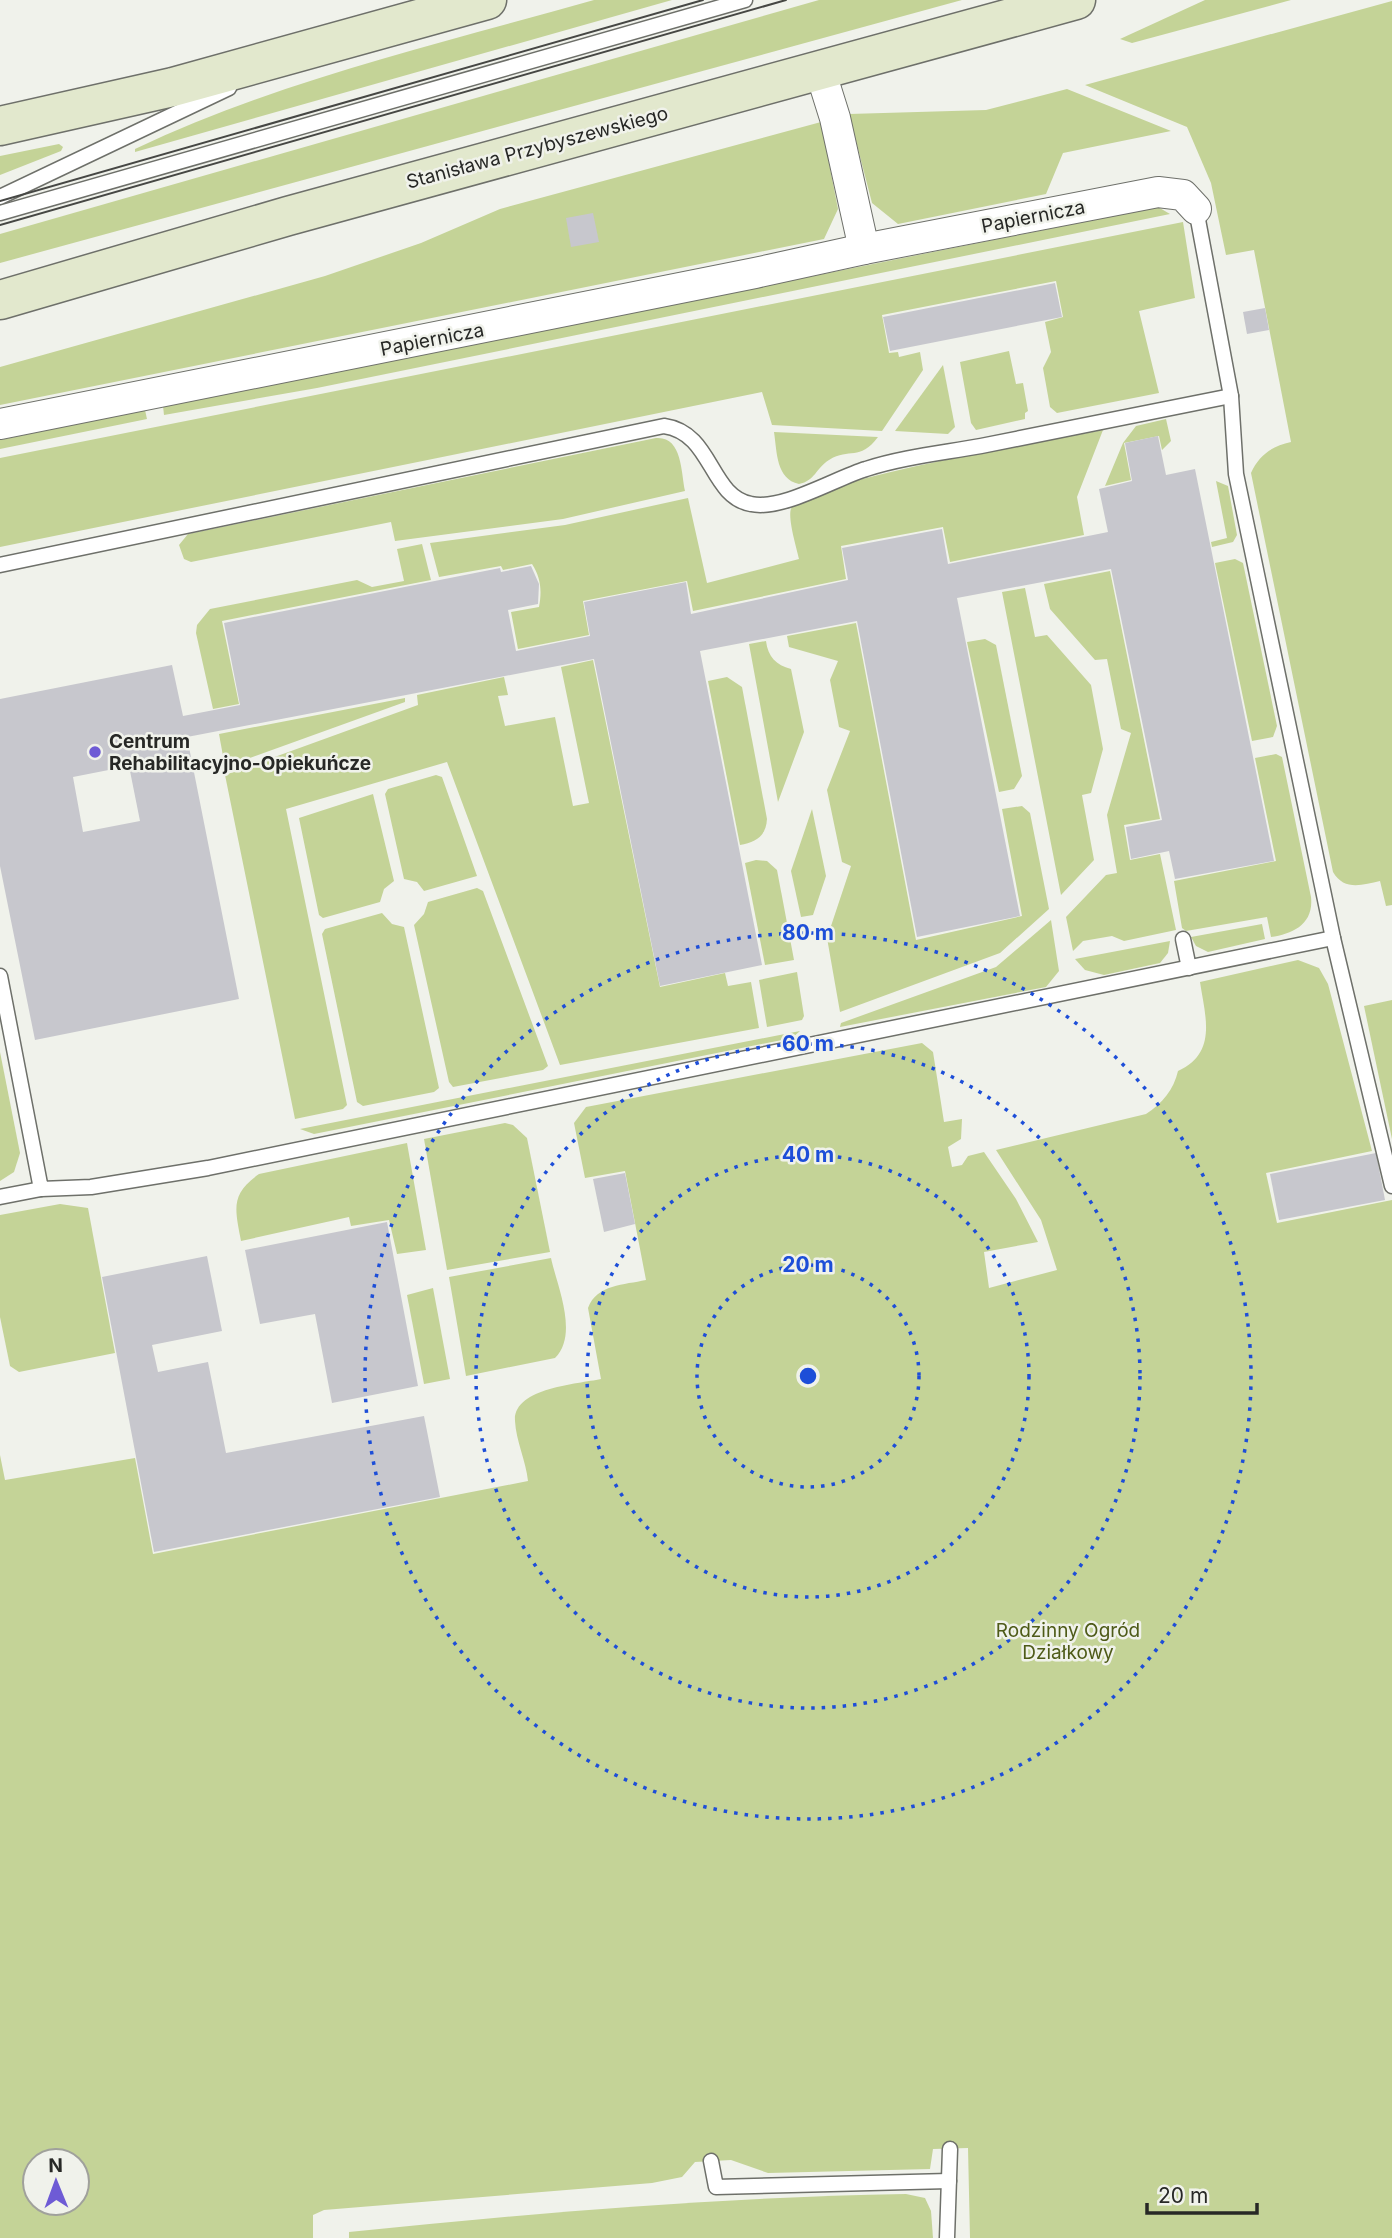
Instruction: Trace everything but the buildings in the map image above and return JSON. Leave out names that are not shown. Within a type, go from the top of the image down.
[{"type":"main road","points":[[0,126],[173,87],[487,0]]},
{"type":"main road","name":"Stanisława Przybyszewskiego","points":[[13,288],[116,265],[1076,0]]},
{"type":"street","points":[[820,70],[835,118],[864,249]]},
{"type":"street","name":"Papiernicza","points":[[0,424],[1158,192],[1183,195],[1196,209]]},
{"type":"lane","points":[[0,213],[745,0]]},
{"type":"lane","points":[[0,197],[255,76],[340,42]]},
{"type":"lane","points":[[1196,209],[1231,396],[1236,474],[1333,938],[1392,1186]]},
{"type":"lane","points":[[0,565],[664,426],[676,428],[693,440],[726,490],[736,499],[752,505],[774,503],[864,469],[1231,396]]},
{"type":"lane","points":[[0,1197],[41,1189],[91,1187],[208,1168],[1333,938]]},
{"type":"lane","points":[[1183,939],[1189,968]]},
{"type":"lane","points":[[0,976],[41,1189]]},
{"type":"lane","points":[[947,2238],[950,2149]]},
{"type":"lane","points":[[711,2161],[716,2187],[949,2181]]},
{"type":"green space","points":[[594,0],[672,0],[135,152],[135,149],[190,125],[304,83]]},
{"type":"green space","points":[[819,0],[962,0],[0,263],[0,234]]},
{"type":"green space","points":[[1205,0],[1291,0],[1132,43],[1120,39]]},
{"type":"green space","points":[[1392,1],[1392,905],[1386,906],[1380,881],[1360,885],[1348,884],[1337,878],[1333,872],[1251,473],[1267,452],[1291,442],[1254,250],[1226,255],[1211,183],[1187,127],[1085,85]]},
{"type":"green space","points":[[1067,89],[1171,131],[1063,153],[1046,194],[898,224],[872,203],[849,114],[986,110]]},
{"type":"green space","points":[[821,122],[838,209],[824,239],[0,405],[0,367],[325,276],[421,243],[500,209]]},
{"type":"green space","points":[[59,144],[63,147],[61,151],[0,175],[0,156]]},
{"type":"green space","points":[[1158,207],[1170,214],[317,388],[164,415],[163,406]]},
{"type":"green space","points":[[1183,222],[1195,298],[1139,311],[1159,393],[1057,413],[1050,407],[1043,368],[1051,352],[1045,322],[1063,317],[1056,281],[882,315],[889,353],[898,352],[899,357],[920,352],[923,370],[882,431],[772,425],[762,392],[0,547],[0,458]]},
{"type":"green space","points":[[1009,351],[1016,384],[1023,383],[1028,411],[1025,413],[1025,419],[976,430],[971,423],[960,362]]},
{"type":"green space","points":[[943,365],[955,427],[948,434],[895,431]]},
{"type":"green space","points":[[145,410],[147,419],[0,449],[0,440]]},
{"type":"green space","points":[[1166,419],[1171,441],[1162,450],[1159,436],[1124,443],[1131,480],[1105,486],[1123,443],[1136,426]]},
{"type":"green space","points":[[1103,430],[1077,497],[1084,535],[950,562],[943,527],[841,546],[846,579],[693,611],[687,581],[583,601],[589,635],[518,649],[511,612],[539,607],[540,585],[532,564],[503,570],[501,566],[439,577],[430,543],[565,525],[688,498],[707,583],[799,559],[790,511],[811,496],[844,484],[939,461]]},
{"type":"green space","points":[[774,432],[878,437],[860,452],[843,454],[829,460],[809,480],[799,484],[791,481],[782,471]]},
{"type":"green space","points":[[656,438],[665,439],[676,449],[685,491],[563,519],[395,541],[391,522],[191,562],[184,559],[179,545],[188,534]]},
{"type":"green space","points":[[1216,481],[1228,486],[1237,535],[1233,542],[1212,547],[1211,542],[1227,538]]},
{"type":"green space","points":[[422,544],[431,580],[222,621],[239,704],[213,709],[196,633],[197,625],[210,609],[357,580],[372,587],[404,581],[397,549]]},
{"type":"green space","points":[[1235,559],[1243,563],[1277,726],[1273,737],[1252,741],[1215,563]]},
{"type":"green space","points":[[1110,571],[1160,819],[1124,825],[1130,860],[1160,854],[1176,930],[1124,941],[1112,936],[1083,941],[1073,951],[1066,917],[1106,875],[1117,873],[1107,815],[1131,733],[1121,729],[1107,659],[1095,660],[1050,609],[1044,584]]},
{"type":"green space","points":[[1025,588],[1035,637],[1047,635],[1091,685],[1103,749],[1091,793],[1082,795],[1094,860],[1061,895],[1002,592]]},
{"type":"green space","points":[[856,623],[916,940],[1022,916],[1002,809],[1022,806],[1030,813],[1049,909],[1000,953],[840,1012],[827,938],[851,866],[842,862],[827,790],[850,731],[839,727],[830,680],[838,661],[789,647],[787,636]]},
{"type":"green space","points":[[985,639],[996,645],[1022,776],[1014,789],[999,792],[967,642]]},
{"type":"green space","points":[[766,641],[774,660],[791,669],[804,732],[778,802],[749,644]]},
{"type":"green space","points":[[593,660],[660,987],[725,973],[728,986],[751,982],[759,1028],[560,1065],[447,762],[286,809],[347,1105],[343,1109],[295,1119],[225,775],[418,705],[417,695],[504,677],[508,695],[498,696],[505,726],[555,717],[573,806],[589,803],[561,667]]},
{"type":"green space","points":[[727,677],[742,687],[767,819],[759,838],[740,845],[708,681]]},
{"type":"green space","points":[[405,698],[405,702],[225,767],[219,734]]},
{"type":"green space","points":[[1276,754],[1282,757],[1311,897],[1309,914],[1294,930],[1271,937],[1267,917],[1186,931],[1182,928],[1174,881],[1276,861],[1255,758]]},
{"type":"green space","points":[[436,775],[442,777],[477,876],[424,891],[417,882],[404,879],[385,794],[388,789]]},
{"type":"green space","points":[[373,794],[394,881],[384,889],[380,902],[323,918],[319,915],[299,818]]},
{"type":"green space","points":[[812,809],[826,876],[813,915],[801,917],[791,871]]},
{"type":"green space","points":[[767,861],[777,870],[794,960],[765,965],[745,863]]},
{"type":"green space","points":[[477,888],[483,891],[548,1066],[543,1070],[453,1087],[449,1082],[414,925],[424,914],[428,902]]},
{"type":"green space","points":[[382,913],[392,924],[404,927],[439,1088],[434,1092],[363,1106],[357,1102],[322,934],[325,929]]},
{"type":"green space","points":[[1051,920],[1059,971],[1046,987],[840,1027],[841,1023],[996,967]]},
{"type":"green space","points":[[1262,924],[1265,939],[1208,952],[1196,946],[1191,937]]},
{"type":"green space","points":[[1170,941],[1168,953],[1160,963],[1104,975],[1085,970],[1075,959]]},
{"type":"green space","name":"Rodzinny Ogród Działkowy","points":[[1298,960],[1319,968],[1328,984],[1372,1151],[1266,1173],[1277,1223],[1392,1200],[1392,2238],[970,2238],[968,2148],[933,2149],[930,2169],[768,2173],[731,2160],[695,2162],[682,2177],[652,2183],[324,2210],[313,2215],[313,2238],[0,2238],[0,1455],[5,1480],[135,1458],[153,1554],[528,1481],[516,1428],[517,1410],[524,1401],[548,1390],[601,1379],[588,1308],[592,1300],[605,1290],[646,1280],[625,1171],[585,1178],[574,1123],[586,1107],[922,1043],[933,1052],[944,1122],[962,1119],[961,1139],[948,1147],[952,1167],[962,1165],[968,1156],[984,1152],[1016,1199],[1038,1242],[984,1252],[989,1288],[1057,1270],[1041,1220],[996,1150],[1146,1114],[1166,1096],[1178,1071],[1199,1054],[1204,1044],[1206,1020],[1200,982]]},
{"type":"green space","points":[[797,972],[804,1016],[802,1020],[767,1027],[759,980]]},
{"type":"green space","points":[[1392,1000],[1392,1139],[1364,1006]]},
{"type":"green space","points":[[800,1031],[792,1038],[314,1134],[300,1129]]},
{"type":"green space","points":[[0,1052],[20,1153],[14,1172],[0,1181]]},
{"type":"green space","points":[[505,1123],[513,1125],[527,1138],[550,1252],[447,1270],[424,1139]]},
{"type":"green space","points":[[407,1143],[426,1250],[397,1254],[389,1220],[351,1226],[349,1217],[241,1241],[237,1203],[243,1188],[259,1174]]},
{"type":"green space","points":[[60,1204],[88,1208],[115,1353],[19,1372],[10,1366],[0,1317],[0,1215]]},
{"type":"green space","points":[[551,1258],[566,1323],[562,1348],[555,1358],[466,1376],[449,1277]]},
{"type":"green space","points":[[433,1288],[450,1379],[424,1384],[407,1295]]},
{"type":"green space","points":[[906,2194],[925,2198],[931,2211],[933,2238],[349,2238],[349,2232],[557,2212],[697,2202]]},
{"type":"tram line","points":[[0,201],[703,0]]},
{"type":"tram line","points":[[0,225],[786,0]]},
{"type":"place","name":"Centrum Rehabilitacyjno-Opiekuńcze","points":[[95,752]]}]
